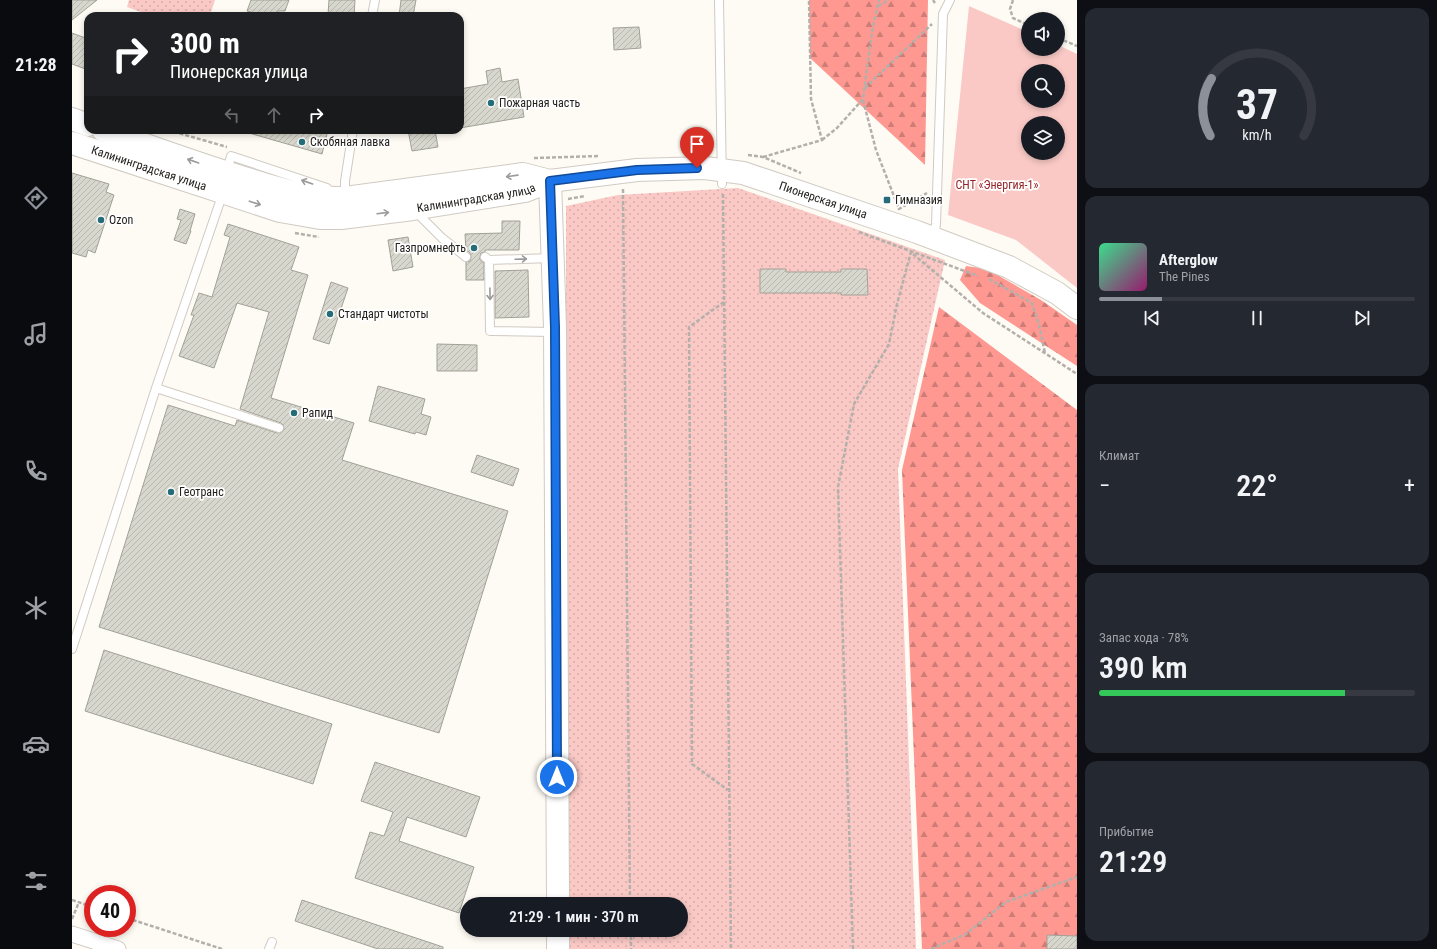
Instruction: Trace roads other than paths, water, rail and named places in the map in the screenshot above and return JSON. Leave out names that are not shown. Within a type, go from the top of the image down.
[{"type":"main road","points":[[72,119],[84,124]]},
{"type":"main road","name":"Калининградская улица","points":[[112,134],[225,183],[280,211],[320,218],[341,218],[413,209],[525,191],[550,181]]},
{"type":"main road","name":"Калининградская улица","points":[[72,143],[225,183],[282,190],[327,199],[345,195],[523,174],[550,181]]},
{"type":"main road","name":"Пионерская улица","points":[[550,181],[637,170],[689,168],[722,177],[743,173],[934,238],[1009,266],[1057,293],[1077,308]]},
{"type":"main road","points":[[550,181],[555,332],[558,897]]},
{"type":"main road","points":[[558,937],[558,949]]},
{"type":"street","points":[[72,934],[118,949]]},
{"type":"lane","points":[[373,12],[375,0]]},
{"type":"lane","points":[[719,0],[722,177]]},
{"type":"lane","points":[[934,238],[936,224],[943,14],[950,0]]},
{"type":"lane","points":[[345,195],[345,181],[352,134]]},
{"type":"lane","points":[[72,649],[156,388],[225,183]]},
{"type":"lane","points":[[413,209],[442,238],[466,257]]},
{"type":"lane","points":[[552,258],[487,258],[490,331],[555,332]]},
{"type":"lane","points":[[156,388],[279,428]]},
{"type":"place","name":"Пожарная часть","points":[[491,103]]},
{"type":"place","name":"Скобяная лавка","points":[[302,142]]},
{"type":"place","name":"Гимназия","points":[[887,200]]},
{"type":"place","name":"Ozon","points":[[101,220]]},
{"type":"place","name":"Газпромнефть","points":[[474,248]]},
{"type":"place","name":"Стандарт чистоты","points":[[330,314]]},
{"type":"place","name":"Рапид","points":[[294,413]]},
{"type":"place","name":"Геотранс","points":[[171,492]]},
{"type":"park label","name":"СНТ «Энергия-1»","points":[[997,185]]}]
